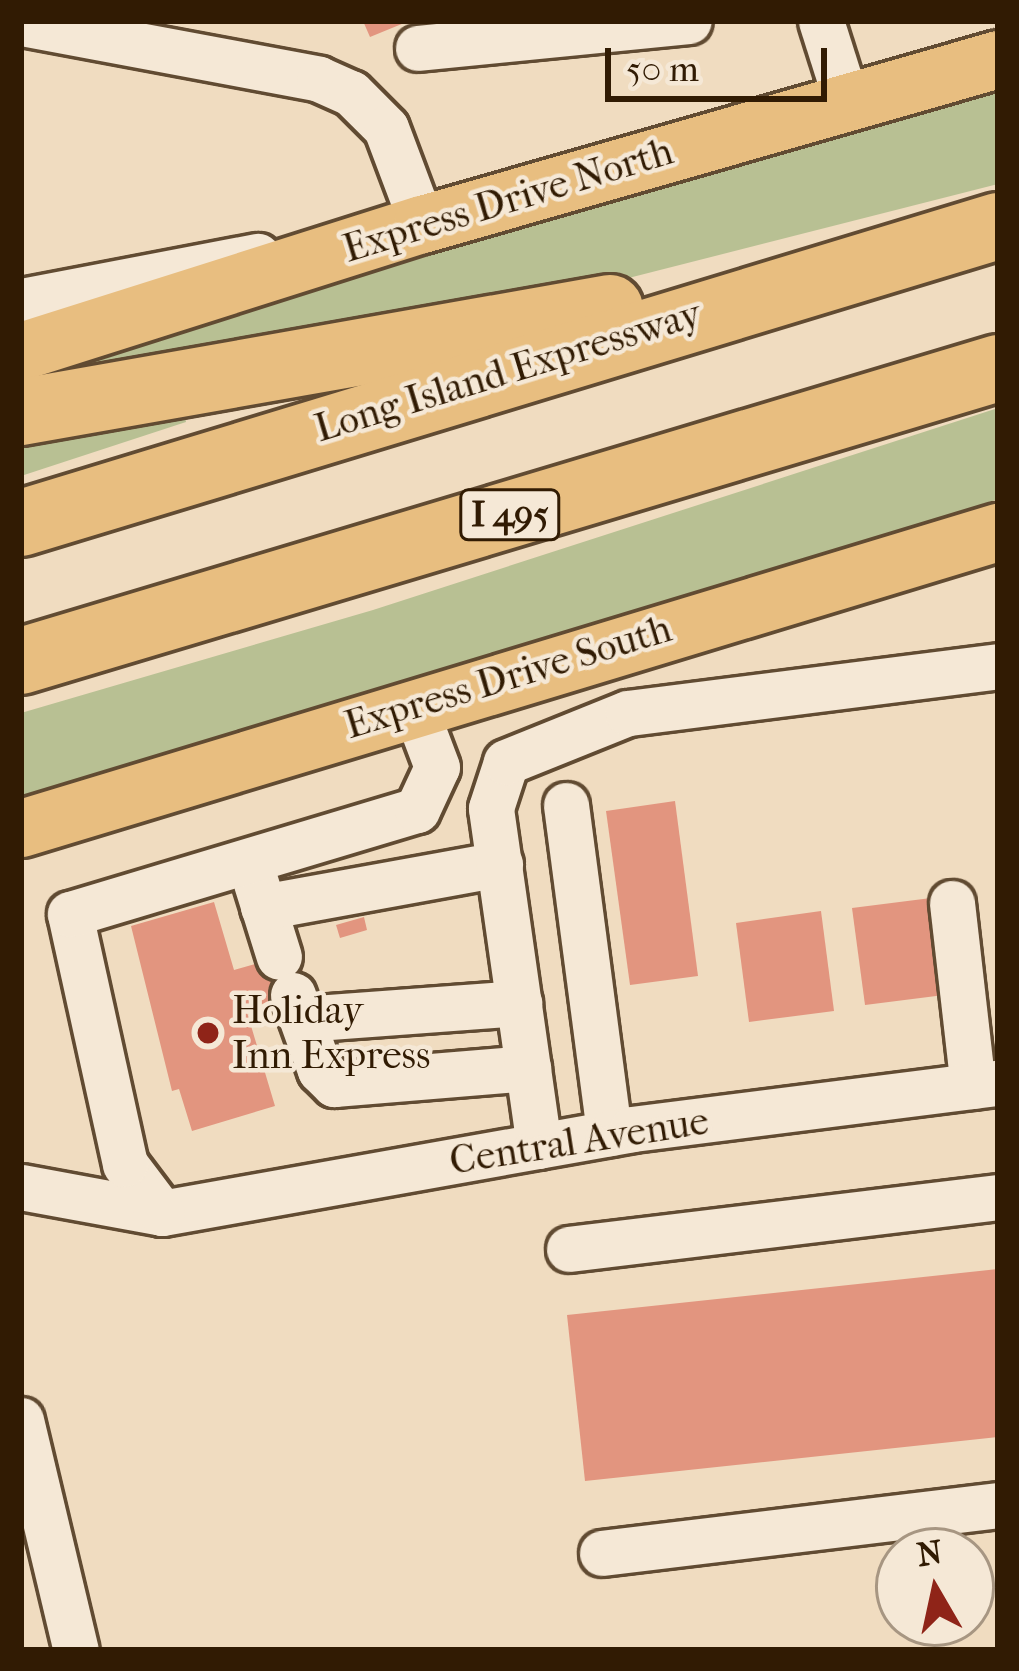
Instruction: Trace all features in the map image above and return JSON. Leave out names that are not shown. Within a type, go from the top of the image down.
[{"type":"highway","name":"Long Island Expressway","points":[[21,523],[745,298],[998,226]]},
{"type":"highway","points":[[21,412],[571,310],[745,298]]},
{"type":"highway","name":"I 495","points":[[21,661],[998,368]]},
{"type":"main road","name":"Express Drive North","points":[[21,351],[422,224],[998,59]]},
{"type":"main road","name":"Express Drive South","points":[[21,828],[998,532]]},
{"type":"street","points":[[418,48],[689,21]]},
{"type":"street","points":[[821,21],[846,100]]},
{"type":"street","points":[[21,23],[319,79],[351,94],[386,128],[422,224]]},
{"type":"street","points":[[21,301],[190,266],[368,241]]},
{"type":"street","points":[[538,1146],[491,808],[506,762],[628,713],[998,666]]},
{"type":"street","points":[[162,1213],[125,1164],[70,914],[417,810],[436,767],[414,706]]},
{"type":"street","points":[[566,805],[609,1133]]},
{"type":"street","points":[[248,857],[320,1070],[334,1084],[528,1068]]},
{"type":"street","points":[[263,907],[500,863]]},
{"type":"street","points":[[952,903],[986,1085]]},
{"type":"street","points":[[291,990],[519,1003]]},
{"type":"street","name":"Central Avenue","points":[[162,1213],[609,1133],[986,1085]]},
{"type":"street","points":[[21,1187],[162,1213]]},
{"type":"street","points":[[569,1249],[998,1197]]},
{"type":"street","points":[[21,1420],[76,1650]]},
{"type":"street","points":[[602,1553],[998,1505]]},
{"type":"green space","points":[[998,78],[998,184],[605,284],[21,396],[21,375]]},
{"type":"green space","points":[[183,405],[186,422],[21,476],[21,432]]},
{"type":"green space","points":[[998,408],[998,499],[694,600],[21,801],[21,713],[373,610]]},
{"type":"building","points":[[363,21],[409,21],[370,37]]},
{"type":"building","points":[[675,801],[698,976],[630,985],[606,811]]},
{"type":"building","points":[[939,897],[952,994],[865,1005],[852,908]]},
{"type":"building","name":"Holiday Inn Express","points":[[214,902],[234,970],[297,952],[308,990],[246,1009],[275,1106],[192,1131],[179,1089],[172,1091],[131,926]]},
{"type":"building","points":[[821,911],[834,1011],[749,1022],[736,923]]},
{"type":"building","points":[[364,917],[367,930],[340,938],[336,925]]},
{"type":"building","points":[[998,1269],[998,1437],[585,1481],[567,1315]]},
{"type":"place","name":"Holiday Inn Express","points":[[208,1033]]}]
